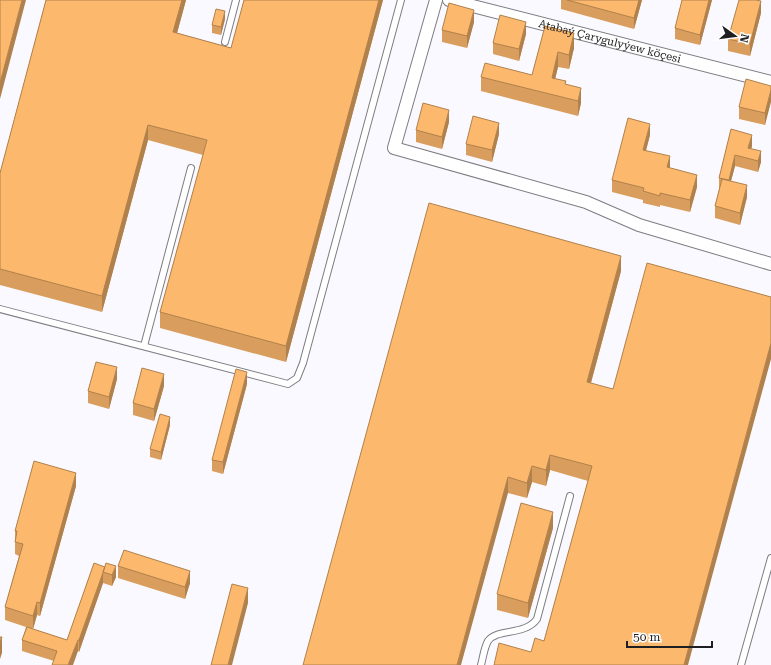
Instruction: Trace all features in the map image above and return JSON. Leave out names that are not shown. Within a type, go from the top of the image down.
[{"type":"street","points":[[436,0],[394,148],[586,202],[639,225],[771,264]]},
{"type":"street","name":"Atabaý Çarygulyýew köçesi","points":[[449,0],[771,82]]},
{"type":"lane","points":[[225,42],[236,0]]},
{"type":"lane","points":[[0,309],[288,384],[297,378],[303,363],[401,0]]},
{"type":"lane","points":[[144,346],[191,168]]},
{"type":"lane","points":[[481,665],[488,640],[494,636],[528,628],[537,619],[570,496]]},
{"type":"lane","points":[[741,665],[771,558]]},
{"type":"building","points":[[0,0],[22,0],[0,83]]},
{"type":"building","points":[[46,0],[182,0],[173,32],[231,48],[244,0],[379,0],[286,346],[160,312],[207,140],[148,125],[102,296],[0,269],[0,173]]},
{"type":"building","points":[[567,0],[639,0],[634,18]]},
{"type":"building","points":[[682,0],[709,0],[700,35],[675,28]]},
{"type":"building","points":[[739,0],[761,1],[750,44],[728,39]]},
{"type":"building","points":[[449,3],[474,10],[467,36],[442,30]]},
{"type":"building","points":[[216,9],[225,11],[221,27],[212,25]]},
{"type":"building","points":[[500,15],[526,22],[519,49],[493,43]]},
{"type":"building","points":[[545,26],[574,33],[569,55],[558,52],[552,78],[566,81],[565,84],[581,88],[578,101],[481,77],[485,63],[532,75]]},
{"type":"building","points":[[746,79],[771,86],[765,113],[739,107]]},
{"type":"building","points":[[423,103],[449,110],[442,137],[416,130]]},
{"type":"building","points":[[473,116],[499,123],[492,150],[466,144]]},
{"type":"building","points":[[628,118],[650,124],[643,150],[670,156],[667,167],[697,175],[690,200],[660,193],[660,196],[643,191],[644,188],[612,180]]},
{"type":"building","points":[[731,129],[752,135],[748,148],[761,151],[758,161],[735,155],[729,180],[719,178]]},
{"type":"building","points":[[722,179],[747,185],[740,213],[715,206]]},
{"type":"building","points":[[429,203],[621,256],[587,382],[613,389],[647,263],[771,297],[771,343],[684,665],[494,665],[499,643],[531,652],[535,638],[544,641],[592,466],[550,455],[546,470],[532,466],[527,483],[508,477],[457,665],[303,665]]},
{"type":"building","points":[[96,362],[117,367],[109,397],[88,391]]},
{"type":"building","points":[[142,368],[164,374],[154,409],[133,403]]},
{"type":"building","points":[[236,369],[247,372],[223,462],[212,460]]},
{"type":"building","points":[[160,414],[170,417],[161,452],[150,449]]},
{"type":"building","points":[[34,461],[76,473],[40,603],[37,602],[33,616],[5,607],[23,544],[15,542],[17,531],[15,531]]},
{"type":"building","points":[[521,503],[553,512],[528,603],[497,594]]},
{"type":"building","points":[[124,550],[190,571],[185,587],[118,566]]},
{"type":"building","points":[[94,563],[105,567],[79,640],[68,665],[52,665],[57,651],[22,640],[27,627],[67,640]]},
{"type":"building","points":[[106,563],[116,566],[112,575],[103,572]]},
{"type":"building","points":[[232,584],[248,588],[228,665],[211,665]]}]
